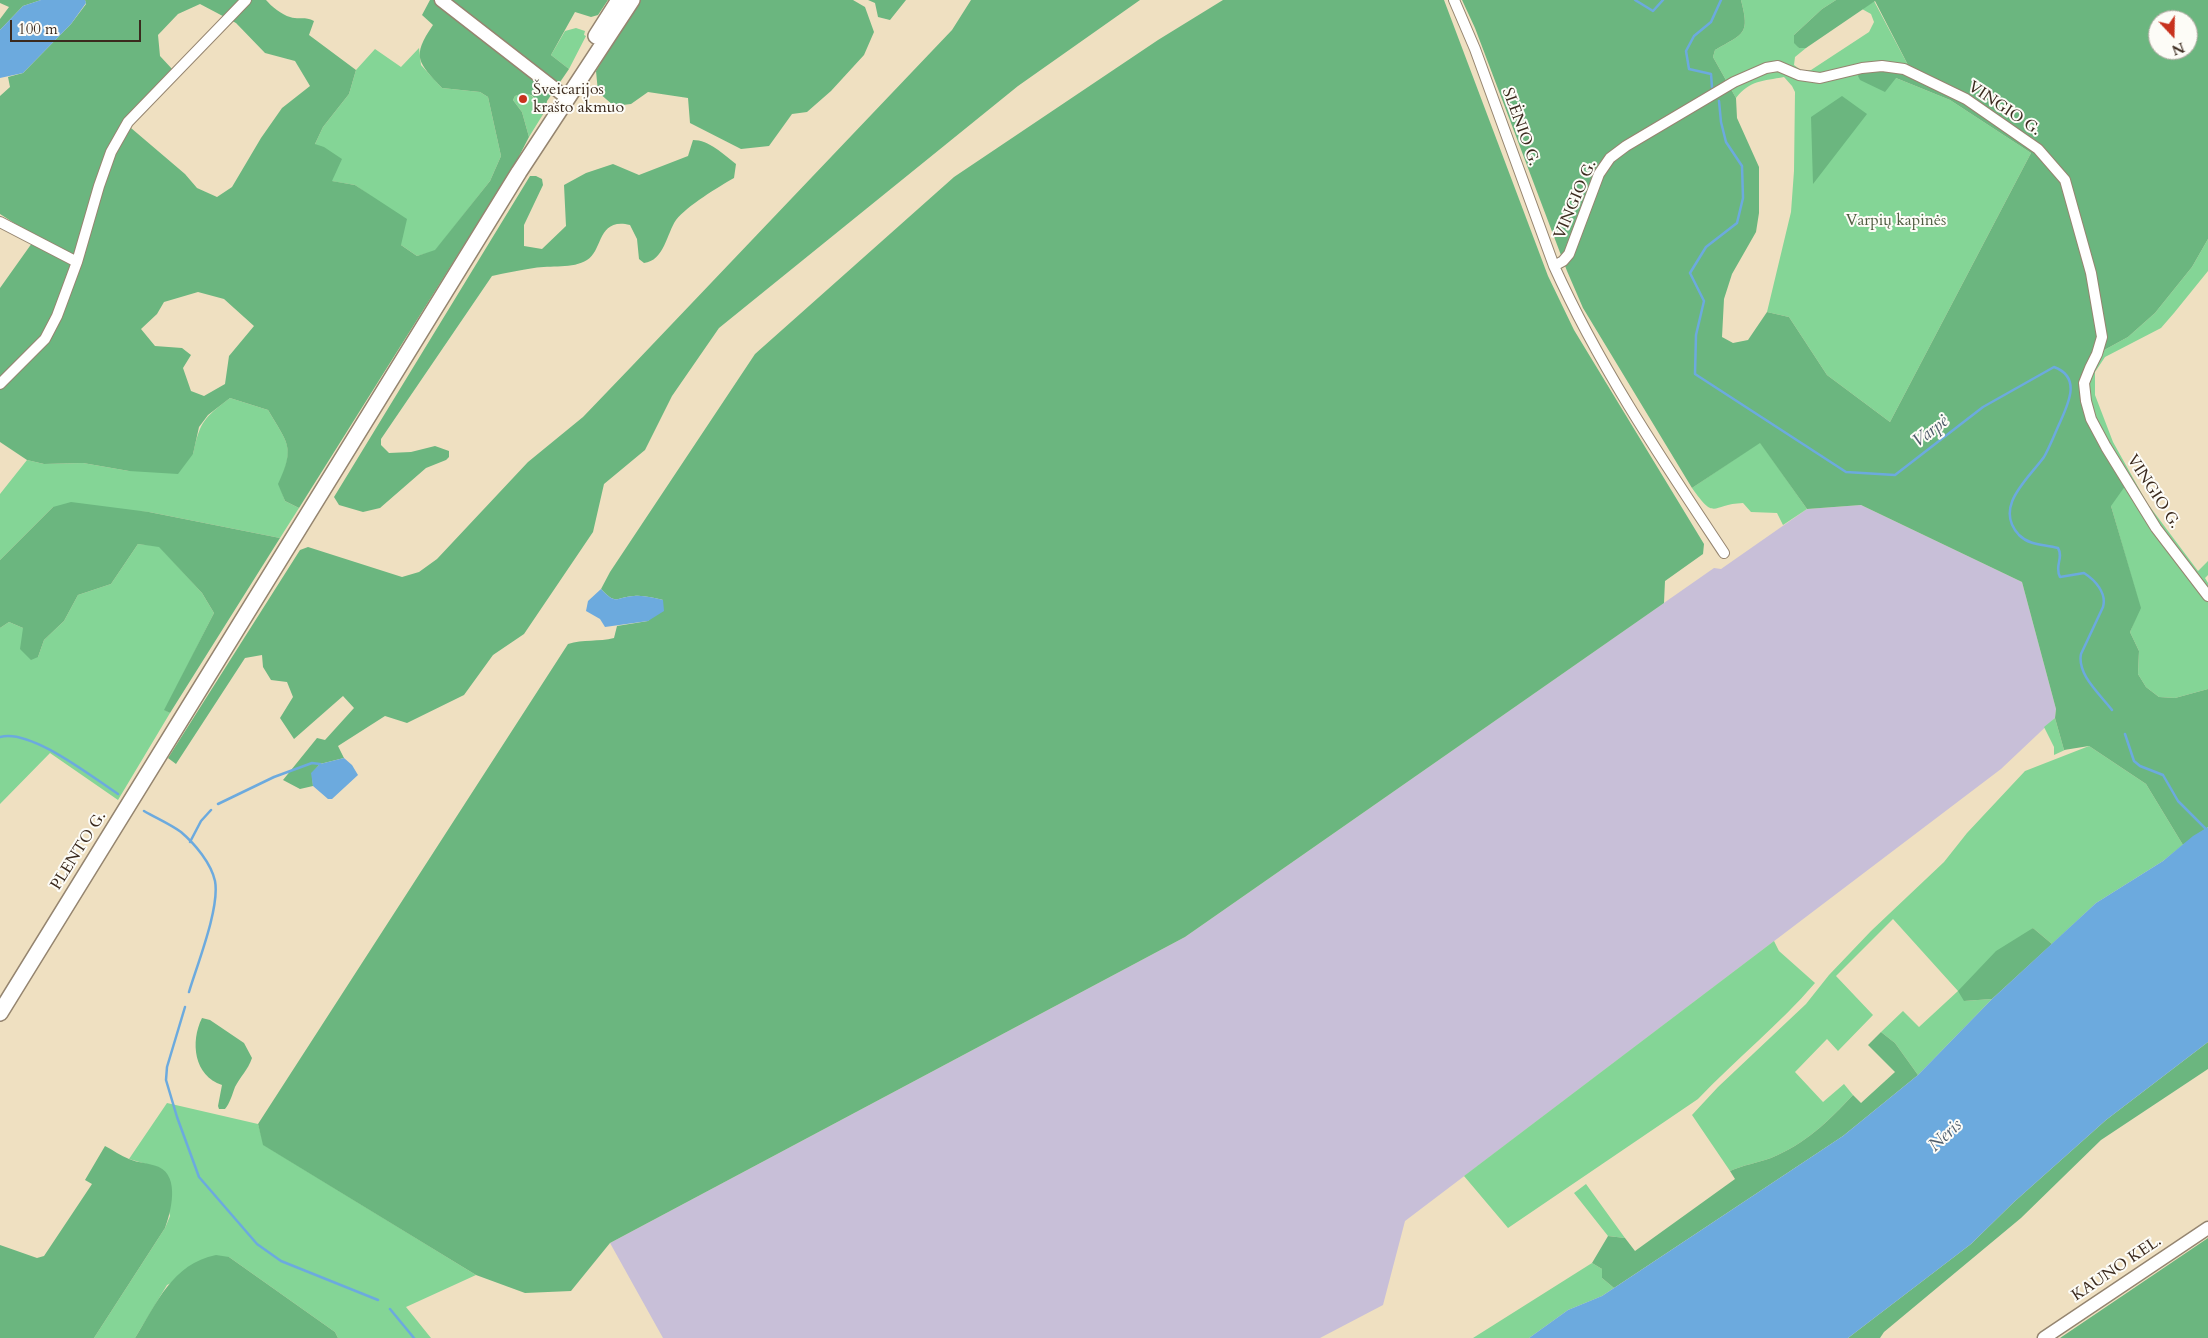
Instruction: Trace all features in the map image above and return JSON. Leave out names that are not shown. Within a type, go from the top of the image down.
[{"type":"highway","points":[[567,98],[575,74],[619,0]]},
{"type":"highway","name":"PLENTO G.","points":[[0,1013],[518,172],[632,0]]},
{"type":"main road","points":[[441,0],[567,98]]},
{"type":"main road","name":"KAUNO KEL.","points":[[2044,1338],[2208,1228]]},
{"type":"street","points":[[0,384],[45,339],[57,316],[77,262],[98,186],[111,152],[128,122],[246,0]]},
{"type":"street","name":"SLĖNIO G.","points":[[1454,0],[1475,50],[1554,266],[1584,329],[1640,425],[1724,553]]},
{"type":"street","name":"VINGIO G.","points":[[1554,266],[1563,261],[1569,254],[1599,174],[1610,158],[1626,146],[1734,82],[1759,70],[1778,66],[1799,75],[1820,78],[1862,68],[1882,66],[1904,69],[1966,99],[2038,149],[2065,180],[2091,273],[2102,337],[2097,354],[2084,383],[2091,419],[2106,448],[2156,528],[2208,596]]},
{"type":"street","points":[[0,222],[77,262]]},
{"type":"shaded area","points":[[1861,505],[2022,582],[2056,709],[2055,718],[2001,769],[1405,1221],[1383,1305],[1320,1338],[663,1338],[610,1243],[1185,937],[1714,568],[1721,569],[1807,509]]},
{"type":"green space","points":[[0,0],[41,0],[23,6],[0,30],[0,19],[9,7],[0,3]]},
{"type":"green space","points":[[85,0],[266,0],[287,16],[314,21],[309,35],[356,70],[349,94],[323,127],[315,144],[324,147],[342,159],[332,181],[355,185],[407,219],[401,245],[417,256],[435,250],[490,181],[501,156],[488,97],[480,92],[442,88],[427,72],[420,59],[422,45],[433,25],[422,15],[430,0],[608,0],[598,15],[591,17],[575,12],[551,55],[569,69],[547,101],[542,116],[533,97],[526,94],[515,96],[513,100],[522,112],[529,137],[516,162],[299,508],[285,501],[278,484],[287,461],[287,445],[268,410],[230,398],[208,415],[199,427],[193,454],[178,474],[129,471],[83,463],[44,464],[27,460],[0,442],[0,288],[32,243],[28,232],[0,214],[0,96],[10,87],[8,77],[23,73],[71,24],[86,4]],"holes":[[[200,4],[236,23],[265,53],[295,61],[310,86],[282,108],[261,138],[232,187],[217,197],[197,188],[185,174],[131,128],[125,119],[173,70],[160,56],[158,35],[178,14]],[[198,292],[224,299],[254,326],[229,356],[225,384],[204,396],[191,391],[183,368],[191,355],[182,348],[155,346],[141,329],[157,314],[164,302]]]},
{"type":"green space","points":[[639,0],[853,0],[865,7],[874,32],[864,55],[831,91],[807,112],[792,114],[769,146],[741,149],[690,123],[688,98],[648,92],[631,104],[614,106],[598,92],[596,71]]},
{"type":"green space","points":[[868,0],[906,0],[890,20],[878,17],[875,3]]},
{"type":"green space","points":[[971,0],[1140,0],[1018,86],[719,328],[672,396],[645,450],[604,484],[593,532],[524,634],[493,655],[464,695],[407,723],[385,716],[338,746],[344,758],[320,764],[312,773],[313,786],[300,789],[283,780],[317,738],[325,740],[354,708],[343,696],[294,739],[280,718],[293,697],[287,682],[271,680],[263,667],[262,655],[245,658],[176,764],[168,758],[300,550],[308,547],[402,577],[419,572],[437,559],[528,462],[583,417],[631,367],[952,30]]},
{"type":"green space","points":[[1223,0],[1444,0],[1548,276],[1574,330],[1704,544],[1703,554],[1665,581],[1664,603],[1185,937],[610,1243],[571,1291],[525,1293],[476,1275],[263,1145],[258,1124],[568,644],[614,638],[617,626],[648,621],[663,600],[637,596],[614,599],[601,589],[610,572],[755,354],[954,177],[1158,40]]},
{"type":"green space","points":[[1462,0],[1741,0],[1745,20],[1742,32],[1733,40],[1715,50],[1713,57],[1736,98],[1737,118],[1759,167],[1759,213],[1756,232],[1732,274],[1724,299],[1722,337],[1733,343],[1748,340],[1767,312],[1789,317],[1827,375],[1890,422],[2031,153],[1950,100],[1896,78],[1885,92],[1860,80],[1858,76],[1860,72],[1909,67],[1875,1],[1806,48],[1799,48],[1794,43],[1794,35],[1822,9],[1836,0],[2208,0],[2208,239],[2192,267],[2155,313],[2128,337],[2097,354],[2090,368],[2086,401],[2128,482],[2111,506],[2141,608],[2130,632],[2139,651],[2138,674],[2146,687],[2159,697],[2175,698],[2208,689],[2208,827],[2183,845],[2146,784],[2089,746],[2064,750],[2055,718],[2056,709],[2022,582],[1861,505],[1807,509],[1760,443],[1692,488],[1583,308],[1567,271],[1475,28]]},
{"type":"green space","name":"Varpių kapinės","points":[[1741,0],[1836,0],[1822,9],[1794,35],[1799,48],[1806,48],[1795,57],[1794,65],[1802,71],[1811,70],[1869,32],[1874,22],[1871,14],[1862,9],[1874,1],[1909,67],[1896,78],[1950,100],[2031,153],[1890,422],[1827,375],[1789,317],[1767,312],[1791,212],[1794,171],[1795,92],[1784,77],[1752,84],[1736,98],[1713,57],[1715,50],[1733,40],[1742,32],[1745,20]]},
{"type":"green space","points":[[576,28],[585,31],[584,35],[586,36],[569,69],[551,55],[565,31]]},
{"type":"green space","points":[[419,48],[421,65],[442,88],[480,92],[488,97],[501,156],[490,181],[435,251],[417,256],[401,245],[375,199],[355,185],[331,181],[315,144],[323,127],[349,94],[356,70],[375,49],[401,67]]},
{"type":"green space","points":[[525,92],[534,98],[542,116],[529,137],[522,112],[513,100],[515,96]]},
{"type":"green space","points":[[1842,96],[1867,114],[1813,184],[1811,117]]},
{"type":"green space","points":[[693,140],[705,142],[736,164],[734,178],[703,197],[676,220],[661,252],[651,261],[644,263],[639,259],[637,239],[630,225],[619,224],[606,230],[592,256],[581,263],[568,266],[540,267],[492,276],[381,439],[381,445],[389,453],[411,452],[435,446],[449,451],[449,457],[426,468],[380,508],[363,512],[339,505],[334,497],[530,176],[542,179],[543,185],[524,225],[524,246],[542,249],[566,226],[564,185],[586,173],[613,164],[639,175],[688,156]]},
{"type":"green space","points":[[2208,239],[2208,271],[2174,313],[2161,328],[2105,357],[2095,372],[2095,395],[2113,442],[2147,503],[2198,571],[2208,561],[2208,575],[2205,578],[2208,583],[2208,689],[2175,698],[2159,697],[2146,687],[2138,674],[2139,651],[2130,632],[2140,607],[2111,506],[2086,401],[2090,368],[2097,354],[2128,337],[2155,313],[2192,267]]},
{"type":"green space","points":[[230,398],[268,410],[287,445],[287,461],[279,484],[285,501],[299,508],[280,538],[149,512],[53,507],[0,560],[0,494],[27,460],[44,464],[83,463],[129,471],[193,454],[198,434],[204,421]]},
{"type":"green space","points":[[1760,442],[1807,509],[1783,525],[1777,513],[1751,512],[1743,503],[1714,509],[1710,508],[1692,488]]},
{"type":"green space","points":[[71,502],[149,512],[280,538],[170,713],[164,710],[214,613],[202,593],[159,547],[138,544],[111,584],[78,595],[64,621],[44,640],[38,657],[31,660],[20,649],[23,628],[9,622],[0,628],[0,560],[53,507]]},
{"type":"green space","points":[[138,544],[159,546],[202,593],[214,613],[165,710],[170,713],[118,800],[50,753],[0,804],[0,628],[9,622],[23,628],[38,657],[44,640],[64,621],[78,595],[111,584]]},
{"type":"green space","points":[[2055,718],[2064,750],[2067,749],[2054,755],[2054,747],[2044,727]]},
{"type":"green space","points":[[2089,746],[2146,784],[2183,845],[2163,861],[2096,903],[2052,944],[2033,928],[1964,1001],[1992,999],[1918,1075],[1895,1043],[1881,1032],[1903,1011],[1919,1027],[1958,991],[1893,919],[1836,976],[1873,1015],[1838,1051],[1827,1039],[1795,1072],[1823,1102],[1844,1084],[1853,1095],[1825,1123],[1795,1146],[1771,1158],[1730,1171],[1692,1115],[1718,1087],[1806,1004],[1829,975],[1871,931],[1944,862],[1967,833],[2025,771]]},
{"type":"green space","points":[[2033,928],[2052,944],[1992,999],[1964,1001],[1958,991],[1996,951]]},
{"type":"green space","points":[[1774,941],[1779,951],[1815,983],[1772,1028],[1698,1099],[1508,1228],[1464,1176]]},
{"type":"green space","points":[[202,1018],[210,1020],[244,1043],[252,1058],[225,1109],[219,1109],[218,1106],[222,1085],[213,1081],[205,1074],[197,1057],[196,1037]]},
{"type":"green space","points":[[1881,1032],[1895,1043],[1918,1075],[1843,1136],[1614,1288],[1602,1278],[1602,1269],[1592,1263],[1608,1236],[1625,1238],[1635,1251],[1735,1179],[1730,1171],[1771,1158],[1795,1146],[1825,1123],[1853,1095],[1861,1103],[1895,1072],[1868,1045]]},
{"type":"green space","points":[[2208,1042],[2208,1069],[2101,1140],[2021,1218],[1884,1332],[1880,1338],[1848,1338],[1971,1244],[2014,1202],[2106,1120]]},
{"type":"green space","points":[[167,1103],[258,1124],[264,1145],[476,1275],[406,1307],[431,1338],[338,1338],[335,1332],[229,1257],[167,1285],[135,1338],[94,1338],[165,1228],[170,1216],[160,1168],[129,1159]]},
{"type":"green space","points":[[105,1146],[126,1158],[159,1167],[166,1172],[170,1178],[172,1195],[170,1213],[165,1228],[94,1338],[0,1338],[0,1245],[37,1258],[44,1256],[92,1184],[85,1180]]},
{"type":"green space","points":[[1586,1184],[1625,1238],[1608,1236],[1574,1193]]},
{"type":"green space","points":[[2208,1238],[2208,1338],[2060,1338]]},
{"type":"green space","points":[[216,1255],[229,1257],[335,1332],[338,1338],[135,1338],[167,1287],[177,1276],[201,1260]]},
{"type":"green space","points":[[1592,1263],[1602,1269],[1602,1278],[1614,1288],[1602,1296],[1568,1310],[1529,1338],[1473,1338]]},
{"type":"water","points":[[41,0],[85,0],[86,3],[71,24],[23,73],[0,78],[0,30],[23,6]]},
{"type":"water","points":[[601,589],[614,599],[638,596],[663,600],[664,611],[648,621],[605,627],[600,619],[586,611],[588,601]]},
{"type":"water","points":[[344,758],[352,765],[358,775],[332,799],[328,799],[313,786],[311,773],[320,764]]},
{"type":"water","name":"Neris","points":[[2208,827],[2208,1042],[2106,1120],[2014,1202],[1971,1244],[1848,1338],[1529,1338],[1568,1310],[1602,1296],[1843,1136],[1918,1075],[1992,999],[2096,903],[2163,861],[2193,836]]},
{"type":"waterway","name":"Varpė","points":[[1635,0],[1653,11],[1663,0]]},
{"type":"waterway","name":"Varpė","points":[[1712,87],[1711,74],[1689,69],[1686,51],[1694,36],[1711,22],[1721,0]]},
{"type":"waterway","name":"Varpė","points":[[1719,101],[1721,122],[1726,142],[1742,166],[1743,198],[1737,223],[1706,247],[1690,273],[1704,301],[1696,335],[1695,374],[1846,472],[1895,475],[1983,407],[2054,367],[2063,372],[2071,386],[2065,412],[2044,457],[2016,494],[2011,504],[2010,514],[2012,525],[2023,539],[2032,543],[2058,548],[2060,552],[2058,569],[2060,577],[2084,573],[2096,583],[2102,592],[2103,607],[2081,654],[2081,662],[2082,669],[2090,684],[2112,710]]},
{"type":"waterway","name":"Varpė","points":[[2125,734],[2134,761],[2140,766],[2163,775],[2178,801],[2208,831]]},
{"type":"waterway","points":[[0,737],[13,736],[44,747],[77,766],[118,794]]},
{"type":"waterway","points":[[218,804],[274,777],[312,763],[320,764]]},
{"type":"waterway","points":[[190,842],[201,821],[211,810]]},
{"type":"waterway","points":[[144,811],[181,832],[197,848],[210,867],[215,881],[216,892],[211,921],[189,992]]},
{"type":"waterway","points":[[185,1007],[167,1067],[166,1080],[177,1117],[199,1177],[257,1244],[281,1261],[378,1300]]},
{"type":"waterway","points":[[390,1309],[414,1338]]},
{"type":"place","name":"Šveicarijos krašto akmuo","points":[[523,99]]}]
